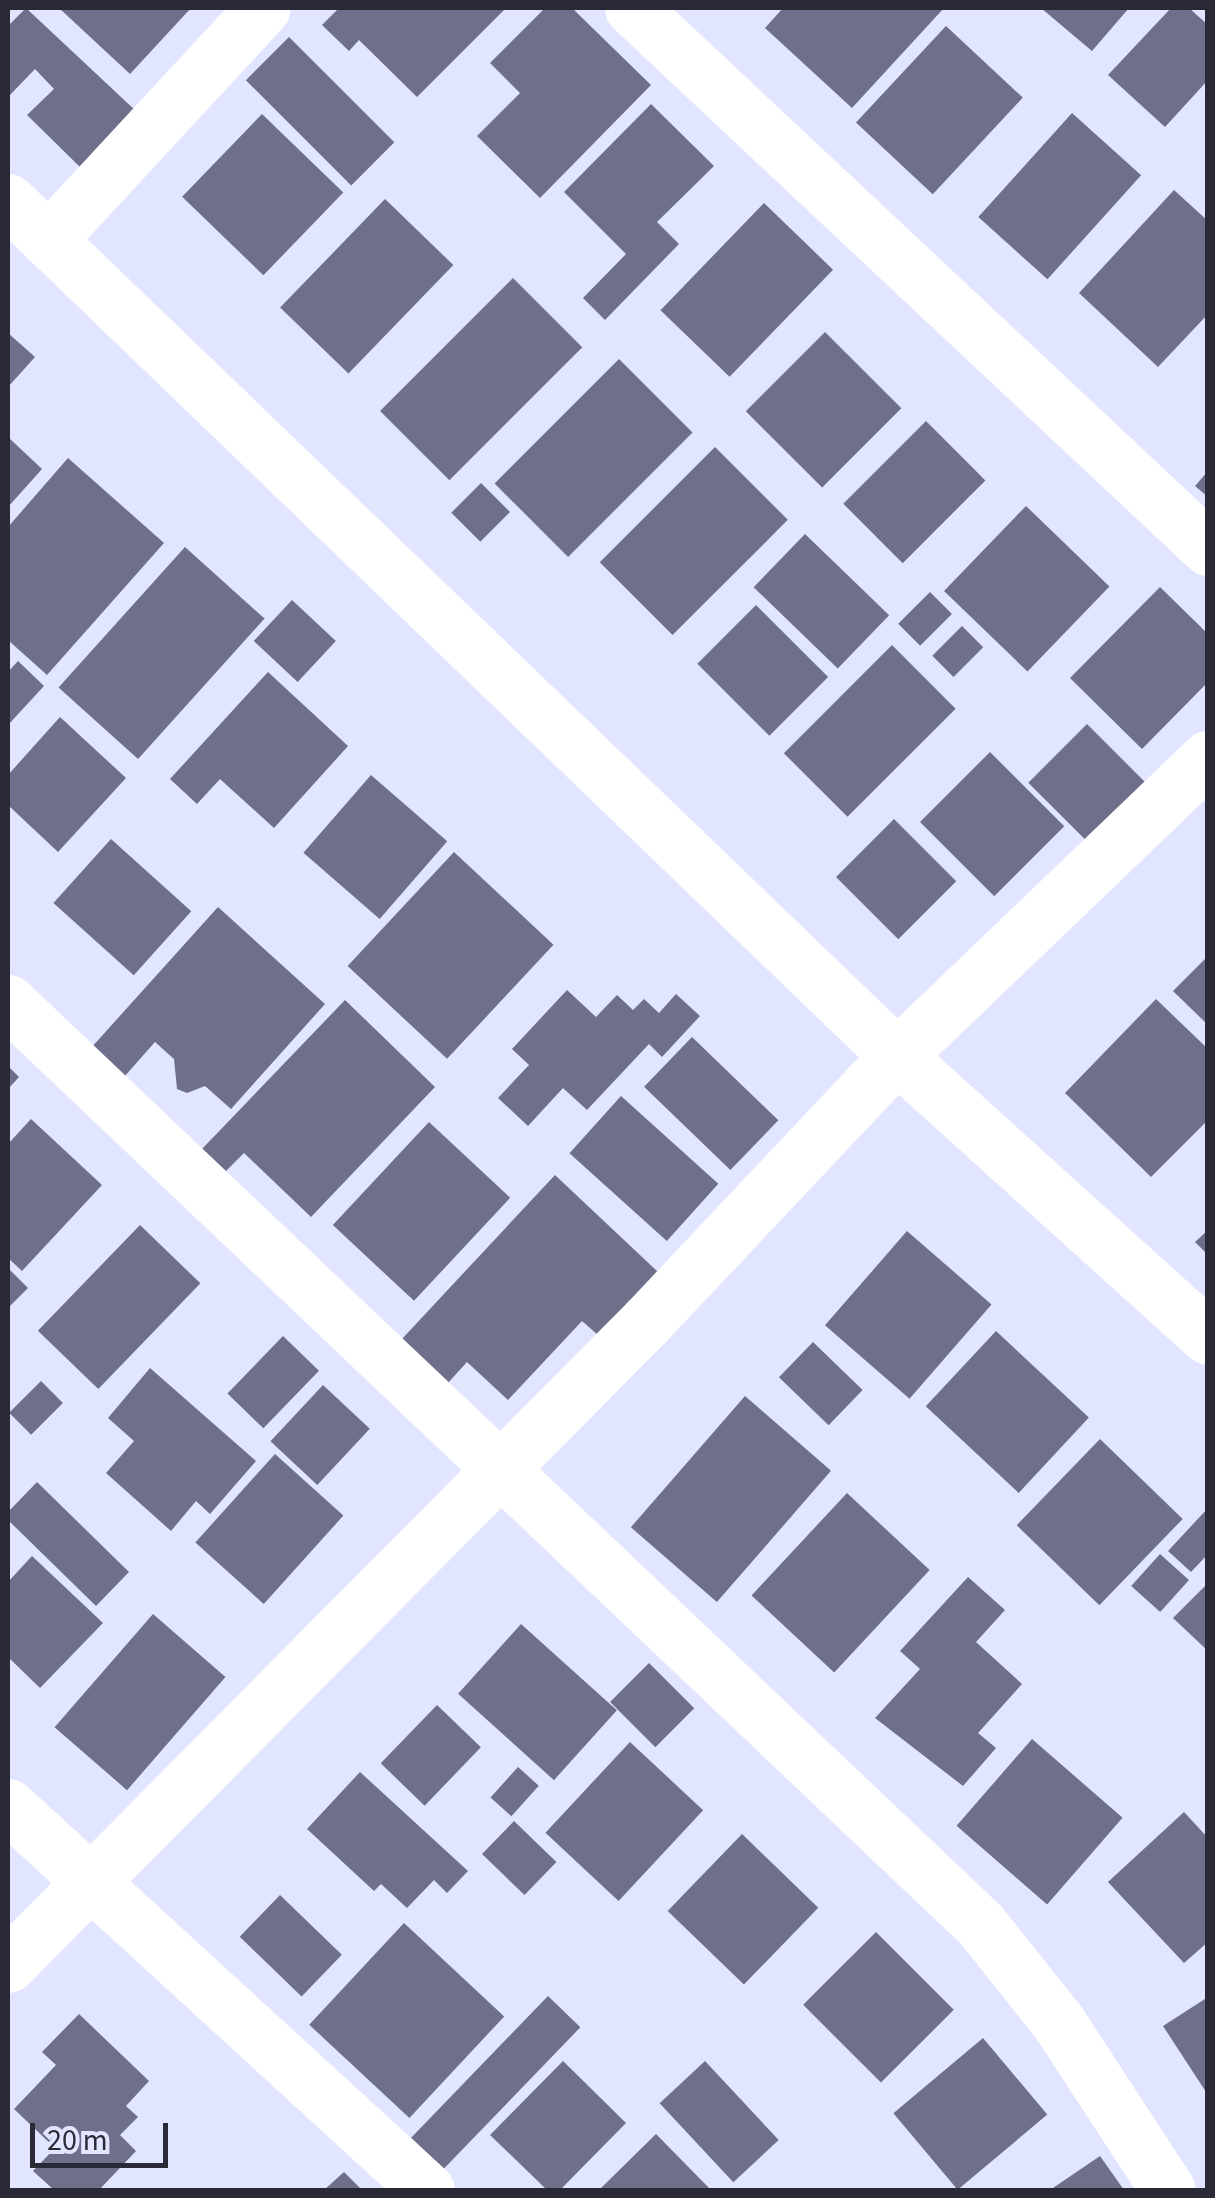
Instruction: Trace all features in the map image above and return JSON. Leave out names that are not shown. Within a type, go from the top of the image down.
[{"type":"street","points":[[48,240],[263,8]]},
{"type":"street","points":[[632,8],[1208,548]]},
{"type":"street","points":[[8,201],[897,1056],[1208,1337]]},
{"type":"street","points":[[8,1965],[502,1466],[897,1056],[1208,758]]},
{"type":"street","points":[[8,1002],[981,1924],[1060,2023],[1168,2190]]},
{"type":"street","points":[[8,1806],[88,1884],[427,2190]]},
{"type":"building","points":[[26,8],[137,112],[81,168],[27,115],[54,89],[35,69],[8,97],[8,26]]},
{"type":"building","points":[[59,8],[191,8],[130,74]]},
{"type":"building","points":[[339,8],[506,8],[417,97],[359,40],[349,51],[322,25]]},
{"type":"building","points":[[545,8],[572,8],[651,85],[540,198],[477,136],[520,93],[490,63]]},
{"type":"building","points":[[783,8],[944,8],[852,108],[765,28]]},
{"type":"building","points":[[1041,8],[1129,8],[1092,51]]},
{"type":"building","points":[[1171,8],[1189,8],[1208,25],[1208,80],[1165,127],[1108,75]]},
{"type":"building","points":[[946,26],[1023,98],[933,194],[856,123]]},
{"type":"building","points":[[289,37],[394,142],[351,185],[246,80]]},
{"type":"building","points":[[651,104],[714,166],[657,222],[679,244],[605,320],[583,298],[626,254],[564,192]]},
{"type":"building","points":[[1072,113],[1141,175],[1047,279],[978,217]]},
{"type":"building","points":[[262,114],[343,192],[263,275],[182,197]]},
{"type":"building","points":[[1174,190],[1208,221],[1208,314],[1158,367],[1079,293]]},
{"type":"building","points":[[385,199],[453,265],[348,374],[280,308]]},
{"type":"building","points":[[764,203],[833,270],[730,377],[660,310]]},
{"type":"building","points":[[513,278],[582,347],[449,480],[380,411]]},
{"type":"building","points":[[825,332],[901,408],[822,488],[746,411]]},
{"type":"building","points":[[8,333],[35,357],[8,387]]},
{"type":"building","points":[[619,359],[693,433],[568,557],[495,483]]},
{"type":"building","points":[[926,421],[985,480],[903,563],[843,504]]},
{"type":"building","points":[[8,437],[42,469],[8,507]]},
{"type":"building","points":[[715,447],[788,520],[673,635],[600,562]]},
{"type":"building","points":[[68,458],[164,543],[47,675],[8,640],[8,527]]},
{"type":"building","points":[[1208,471],[1208,497],[1195,486]]},
{"type":"building","points":[[481,483],[510,512],[480,542],[451,513]]},
{"type":"building","points":[[1026,506],[1109,587],[1027,671],[944,591]]},
{"type":"building","points":[[805,534],[889,615],[838,669],[754,587]]},
{"type":"building","points":[[185,547],[265,619],[138,759],[59,687]]},
{"type":"building","points":[[1160,587],[1208,634],[1208,682],[1142,749],[1070,678]]},
{"type":"building","points":[[930,592],[952,614],[920,646],[898,624]]},
{"type":"building","points":[[292,600],[336,641],[298,682],[254,641]]},
{"type":"building","points":[[756,605],[828,677],[769,736],[697,664]]},
{"type":"building","points":[[962,626],[983,647],[954,677],[932,656]]},
{"type":"building","points":[[892,645],[956,709],[847,817],[784,753]]},
{"type":"building","points":[[18,661],[44,686],[8,725],[8,672]]},
{"type":"building","points":[[268,672],[348,746],[274,828],[220,779],[197,804],[170,779]]},
{"type":"building","points":[[60,717],[126,778],[58,852],[8,805],[8,775]]},
{"type":"building","points":[[1087,724],[1146,783],[1088,842],[1028,783]]},
{"type":"building","points":[[990,752],[1064,826],[994,896],[920,822]]},
{"type":"building","points":[[371,775],[447,841],[380,919],[303,853]]},
{"type":"building","points":[[894,819],[956,881],[898,939],[836,877]]},
{"type":"building","points":[[111,839],[191,911],[134,975],[53,903]]},
{"type":"building","points":[[454,852],[553,945],[447,1059],[348,966]]},
{"type":"building","points":[[218,907],[325,1004],[231,1109],[205,1086],[187,1093],[177,1089],[174,1059],[155,1042],[124,1077],[91,1048]]},
{"type":"building","points":[[1208,956],[1208,1025],[1173,991]]},
{"type":"building","points":[[567,990],[596,1017],[617,995],[633,1010],[644,999],[659,1013],[676,994],[700,1016],[662,1057],[649,1044],[587,1110],[563,1088],[528,1126],[498,1098],[529,1065],[512,1049]]},
{"type":"building","points":[[1156,999],[1208,1049],[1208,1120],[1151,1177],[1065,1093]]},
{"type":"building","points":[[345,1000],[435,1087],[311,1217],[244,1153],[225,1172],[201,1150]]},
{"type":"building","points":[[692,1037],[778,1120],[730,1170],[644,1087]]},
{"type":"building","points":[[8,1066],[19,1077],[8,1089]]},
{"type":"building","points":[[621,1096],[718,1184],[667,1241],[569,1153]]},
{"type":"building","points":[[31,1119],[102,1185],[22,1271],[8,1258],[8,1144]]},
{"type":"building","points":[[429,1122],[510,1198],[414,1301],[333,1225]]},
{"type":"building","points":[[555,1175],[658,1272],[598,1335],[582,1321],[508,1400],[467,1362],[447,1384],[401,1340]]},
{"type":"building","points":[[140,1225],[200,1283],[98,1389],[38,1331]]},
{"type":"building","points":[[1208,1230],[1208,1255],[1195,1242]]},
{"type":"building","points":[[907,1231],[992,1304],[910,1399],[825,1325]]},
{"type":"building","points":[[8,1268],[28,1288],[8,1308]]},
{"type":"building","points":[[996,1331],[1089,1418],[1019,1493],[926,1406]]},
{"type":"building","points":[[283,1336],[319,1371],[263,1428],[227,1394]]},
{"type":"building","points":[[813,1342],[863,1390],[829,1425],[779,1377]]},
{"type":"building","points":[[150,1368],[256,1461],[210,1514],[196,1501],[171,1531],[106,1473],[134,1441],[108,1418]]},
{"type":"building","points":[[41,1381],[63,1403],[31,1435],[9,1413]]},
{"type":"building","points":[[323,1385],[370,1429],[317,1485],[270,1441]]},
{"type":"building","points":[[745,1396],[831,1471],[717,1602],[631,1527]]},
{"type":"building","points":[[1100,1439],[1183,1519],[1099,1605],[1017,1525]]},
{"type":"building","points":[[275,1454],[343,1516],[264,1604],[195,1542]]},
{"type":"building","points":[[37,1482],[129,1572],[96,1606],[8,1520],[8,1512]]},
{"type":"building","points":[[847,1493],[930,1570],[834,1672],[752,1595]]},
{"type":"building","points":[[1208,1508],[1208,1554],[1191,1572],[1168,1551]]},
{"type":"building","points":[[1160,1554],[1189,1580],[1160,1612],[1131,1586]]},
{"type":"building","points":[[32,1556],[103,1623],[40,1688],[8,1657],[8,1582]]},
{"type":"building","points":[[968,1577],[1005,1610],[976,1642],[1022,1684],[978,1733],[996,1748],[963,1786],[875,1718],[920,1669],[900,1651]]},
{"type":"building","points":[[1208,1583],[1208,1651],[1173,1618]]},
{"type":"building","points":[[153,1614],[225,1677],[127,1790],[55,1727]]},
{"type":"building","points":[[521,1624],[617,1710],[554,1780],[458,1694]]},
{"type":"building","points":[[649,1663],[694,1708],[655,1747],[610,1702]]},
{"type":"building","points":[[437,1705],[481,1747],[425,1806],[381,1763]]},
{"type":"building","points":[[1032,1739],[1123,1818],[1047,1905],[957,1826]]},
{"type":"building","points":[[630,1742],[703,1810],[619,1901],[545,1833]]},
{"type":"building","points":[[518,1767],[539,1786],[511,1816],[491,1797]]},
{"type":"building","points":[[360,1772],[468,1871],[447,1893],[434,1880],[407,1908],[381,1884],[374,1891],[307,1829]]},
{"type":"building","points":[[1184,1812],[1208,1838],[1208,1942],[1184,1963],[1108,1882]]},
{"type":"building","points":[[514,1821],[556,1862],[524,1895],[482,1854]]},
{"type":"building","points":[[742,1834],[818,1908],[744,1985],[668,1911]]},
{"type":"building","points":[[280,1895],[342,1955],[302,1996],[240,1937]]},
{"type":"building","points":[[404,1923],[504,2016],[409,2118],[309,2025]]},
{"type":"building","points":[[876,1932],[954,2010],[881,2083],[803,2005]]},
{"type":"building","points":[[548,1996],[580,2027],[444,2169],[411,2138]]},
{"type":"building","points":[[1208,1997],[1208,2095],[1163,2026]]},
{"type":"building","points":[[79,2014],[149,2081],[126,2106],[138,2117],[120,2135],[136,2151],[99,2190],[54,2190],[33,2171],[55,2148],[14,2109],[56,2065],[42,2052]]},
{"type":"building","points":[[983,2038],[1047,2115],[958,2190],[893,2113]]},
{"type":"building","points":[[563,2061],[626,2123],[560,2190],[547,2190],[490,2135]]},
{"type":"building","points":[[705,2061],[779,2140],[733,2182],[660,2103]]},
{"type":"building","points":[[656,2134],[711,2190],[599,2190]]},
{"type":"building","points":[[1100,2156],[1124,2190],[1050,2190]]},
{"type":"building","points":[[344,2172],[362,2190],[324,2190]]}]
